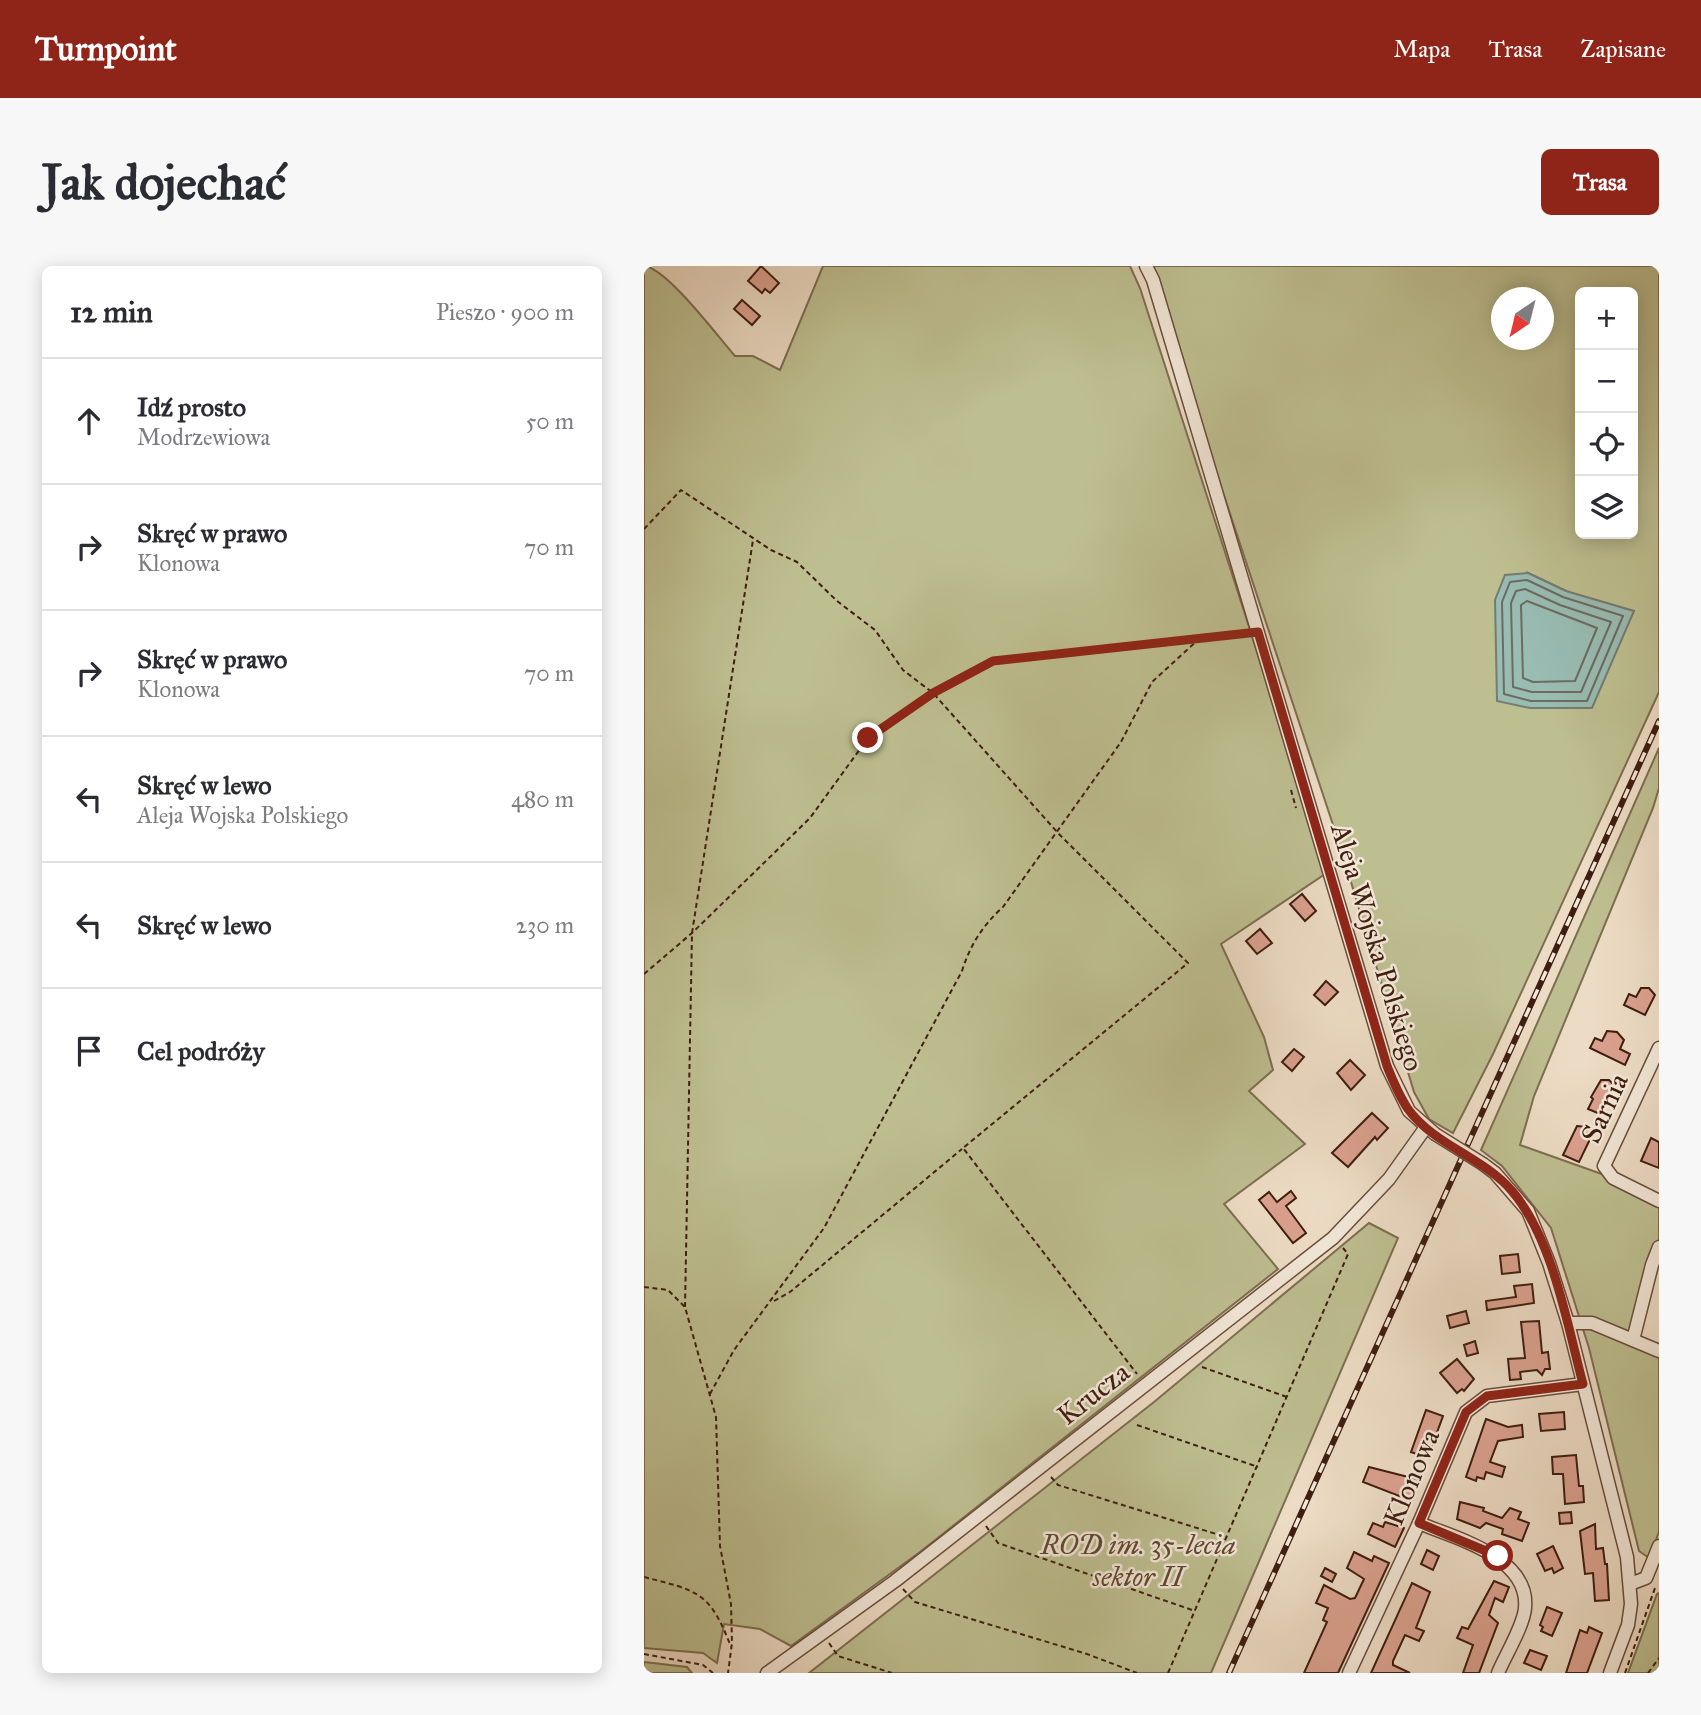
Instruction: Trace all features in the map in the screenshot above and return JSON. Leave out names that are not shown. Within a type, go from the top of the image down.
[{"type":"street","name":"Aleja Wojska Polskiego","points":[[1146,266],[1387,1066],[1409,1111],[1430,1130],[1495,1173],[1528,1211],[1568,1323],[1627,1557],[1630,1584],[1628,1625],[1610,1673]]},
{"type":"street","name":"Sarnia","points":[[1659,1048],[1604,1166],[1613,1178],[1659,1201]]},
{"type":"street","name":"Krucza","points":[[767,1673],[895,1581],[1333,1238],[1389,1179],[1430,1130]]},
{"type":"street","points":[[1633,1340],[1659,1247]]},
{"type":"street","points":[[1568,1323],[1585,1321],[1659,1351]]},
{"type":"street","name":"Klonowa","points":[[1349,1673],[1419,1523],[1466,1412],[1487,1396],[1583,1384]]},
{"type":"street","points":[[1419,1523],[1498,1556],[1523,1590],[1525,1609],[1498,1673]]},
{"type":"street","points":[[1630,1584],[1653,1582],[1659,1546]]},
{"type":"path","points":[[644,529],[681,490],[753,539],[797,562],[837,601],[875,629],[903,670],[933,693],[1058,833],[1188,963],[790,1292],[772,1301]]},
{"type":"path","points":[[728,1673],[732,1648],[731,1604],[720,1546],[716,1417],[685,1307],[692,933],[753,539]]},
{"type":"path","points":[[644,974],[692,933],[810,818],[868,738],[933,693],[993,661],[1258,632]]},
{"type":"path","points":[[710,1394],[734,1350],[824,1228],[962,971],[968,949],[1058,833],[1121,742],[1152,682],[1200,638]]},
{"type":"path","points":[[963,1148],[1137,1374]]},
{"type":"path","points":[[1168,1673],[1259,1468],[1348,1254],[1333,1238]]},
{"type":"path","points":[[644,1287],[668,1290],[685,1307]]},
{"type":"path","points":[[1202,1367],[1287,1397]]},
{"type":"path","points":[[1137,1425],[1259,1468]]},
{"type":"path","points":[[1041,1465],[1058,1485],[1227,1537]]},
{"type":"path","points":[[978,1515],[998,1543],[1196,1612]]},
{"type":"path","points":[[644,1577],[695,1590],[719,1615],[732,1648]]},
{"type":"path","points":[[895,1581],[915,1602],[1087,1654],[1138,1673]]},
{"type":"path","points":[[1625,1673],[1653,1582]]},
{"type":"path","points":[[823,1634],[838,1656],[892,1673]]},
{"type":"path","points":[[644,1654],[703,1665],[713,1673]]},
{"type":"path","points":[[1648,1673],[1659,1658]]},
{"type":"green space","points":[[644,266],[666,278],[735,356],[753,356],[780,370],[823,266],[1130,266],[1140,288],[1328,872],[1221,944],[1264,1037],[1273,1070],[1249,1091],[1305,1144],[1224,1204],[1278,1269],[920,1552],[791,1646],[760,1629],[724,1624],[717,1663],[703,1653],[644,1648]]},
{"type":"green space","points":[[1148,266],[1659,266],[1659,692],[1493,1054],[1453,1133],[1429,1119],[1414,1092],[1342,852]],"holes":[[[1528,573],[1566,591],[1592,708]]]},
{"type":"green space","points":[[1659,748],[1659,788],[1653,808],[1534,1096],[1520,1145],[1613,1178],[1659,1201],[1659,1247],[1633,1340],[1659,1351],[1659,1532],[1649,1558],[1639,1551],[1589,1348],[1551,1228],[1502,1166],[1481,1150]]},
{"type":"green space","name":"ROD im. 35-lecia sektor II","points":[[1369,1223],[1398,1238],[1211,1673],[809,1673],[1154,1402]]},
{"type":"green space","points":[[1659,1593],[1659,1673],[1628,1673],[1657,1594]]},
{"type":"green space","points":[[644,1662],[687,1667],[692,1673],[644,1673]]},
{"type":"water","points":[[1528,573],[1566,591],[1634,611],[1592,708],[1530,708],[1497,701],[1495,600],[1505,575]]},
{"type":"building","points":[[761,266],[779,283],[770,293],[765,289],[762,293],[748,281]]},
{"type":"building","points":[[742,300],[760,316],[752,325],[734,309]]},
{"type":"building","points":[[1302,894],[1316,911],[1305,921],[1290,904]]},
{"type":"building","points":[[1260,929],[1272,943],[1257,954],[1246,941]]},
{"type":"building","points":[[1326,981],[1338,992],[1325,1005],[1314,995]]},
{"type":"building","points":[[1641,988],[1649,988],[1655,995],[1645,1015],[1624,1005],[1629,994],[1636,997]]},
{"type":"building","points":[[1607,1031],[1617,1032],[1624,1040],[1620,1049],[1630,1054],[1625,1065],[1590,1048],[1595,1038],[1602,1041]]},
{"type":"building","points":[[1294,1049],[1304,1057],[1292,1071],[1282,1062]]},
{"type":"building","points":[[1350,1060],[1365,1075],[1351,1090],[1337,1073]]},
{"type":"building","points":[[1601,1080],[1609,1080],[1615,1086],[1600,1114],[1588,1109],[1593,1099],[1591,1097]]},
{"type":"building","points":[[1372,1113],[1388,1128],[1377,1140],[1375,1137],[1348,1167],[1332,1153]]},
{"type":"building","points":[[1577,1126],[1586,1127],[1593,1133],[1579,1162],[1563,1155]]},
{"type":"building","points":[[1651,1138],[1659,1142],[1659,1168],[1641,1161]]},
{"type":"building","points":[[1291,1191],[1296,1198],[1286,1206],[1306,1233],[1293,1243],[1259,1200],[1269,1192],[1277,1202]]},
{"type":"building","points":[[1518,1254],[1520,1272],[1502,1274],[1500,1256]]},
{"type":"building","points":[[1532,1284],[1534,1303],[1487,1310],[1486,1301],[1516,1297],[1514,1286]]},
{"type":"building","points":[[1466,1311],[1469,1323],[1450,1328],[1447,1316]]},
{"type":"building","points":[[1539,1321],[1542,1353],[1548,1352],[1550,1369],[1545,1369],[1542,1375],[1537,1370],[1520,1372],[1521,1379],[1510,1380],[1508,1359],[1525,1358],[1521,1322]]},
{"type":"building","points":[[1475,1341],[1478,1353],[1467,1356],[1464,1345]]},
{"type":"building","points":[[1457,1359],[1474,1379],[1464,1391],[1462,1389],[1457,1393],[1440,1373]]},
{"type":"building","points":[[1426,1410],[1443,1416],[1430,1451],[1426,1449],[1423,1456],[1411,1452]]},
{"type":"building","points":[[1564,1412],[1565,1429],[1541,1431],[1539,1414]]},
{"type":"building","points":[[1486,1419],[1508,1427],[1522,1425],[1523,1437],[1498,1441],[1490,1462],[1505,1467],[1502,1477],[1486,1472],[1484,1479],[1477,1477],[1476,1481],[1466,1477]]},
{"type":"building","points":[[1576,1455],[1579,1486],[1583,1486],[1584,1502],[1565,1504],[1563,1474],[1553,1474],[1552,1457]]},
{"type":"building","points":[[1369,1467],[1420,1480],[1412,1501],[1363,1482]]},
{"type":"building","points":[[1460,1502],[1484,1508],[1483,1511],[1502,1518],[1510,1508],[1521,1512],[1518,1519],[1529,1523],[1522,1541],[1502,1534],[1503,1529],[1486,1523],[1480,1528],[1457,1519]]},
{"type":"building","points":[[1571,1512],[1572,1523],[1560,1524],[1559,1513]]},
{"type":"building","points":[[1385,1522],[1404,1528],[1395,1547],[1368,1534],[1373,1523],[1383,1527]]},
{"type":"building","points":[[1595,1524],[1596,1549],[1603,1548],[1607,1564],[1609,1600],[1595,1601],[1593,1573],[1585,1574],[1580,1531]]},
{"type":"building","points":[[1553,1546],[1563,1568],[1554,1573],[1552,1568],[1545,1571],[1537,1554]]},
{"type":"building","points":[[1427,1550],[1439,1556],[1433,1570],[1421,1564]]},
{"type":"building","points":[[1354,1552],[1372,1561],[1374,1556],[1389,1563],[1338,1673],[1304,1673],[1327,1622],[1323,1620],[1328,1608],[1316,1603],[1324,1585],[1350,1599],[1355,1598],[1364,1579],[1347,1568]]},
{"type":"building","points":[[1325,1568],[1336,1574],[1332,1582],[1321,1576]]},
{"type":"building","points":[[1494,1581],[1509,1587],[1503,1602],[1495,1598],[1489,1615],[1498,1623],[1479,1673],[1463,1673],[1473,1645],[1457,1638],[1462,1627],[1468,1629]]},
{"type":"building","points":[[1412,1583],[1430,1592],[1416,1628],[1424,1631],[1419,1641],[1405,1635],[1393,1661],[1393,1665],[1410,1673],[1371,1673]]},
{"type":"building","points":[[1547,1607],[1562,1613],[1552,1636],[1541,1631],[1543,1627],[1540,1625]]},
{"type":"building","points":[[1589,1627],[1602,1633],[1587,1673],[1566,1673],[1580,1630],[1587,1633]]},
{"type":"building","points":[[1530,1650],[1547,1656],[1541,1670],[1524,1663]]},
{"type":"railway","points":[[1229,1673],[1659,721]]},
{"type":"route","points":[[868,738],[933,693],[993,661],[1258,632],[1387,1066],[1398,1091],[1409,1111],[1426,1127],[1495,1173],[1528,1211],[1549,1263],[1568,1323],[1583,1384],[1487,1396],[1466,1412],[1419,1523],[1498,1556]]}]
